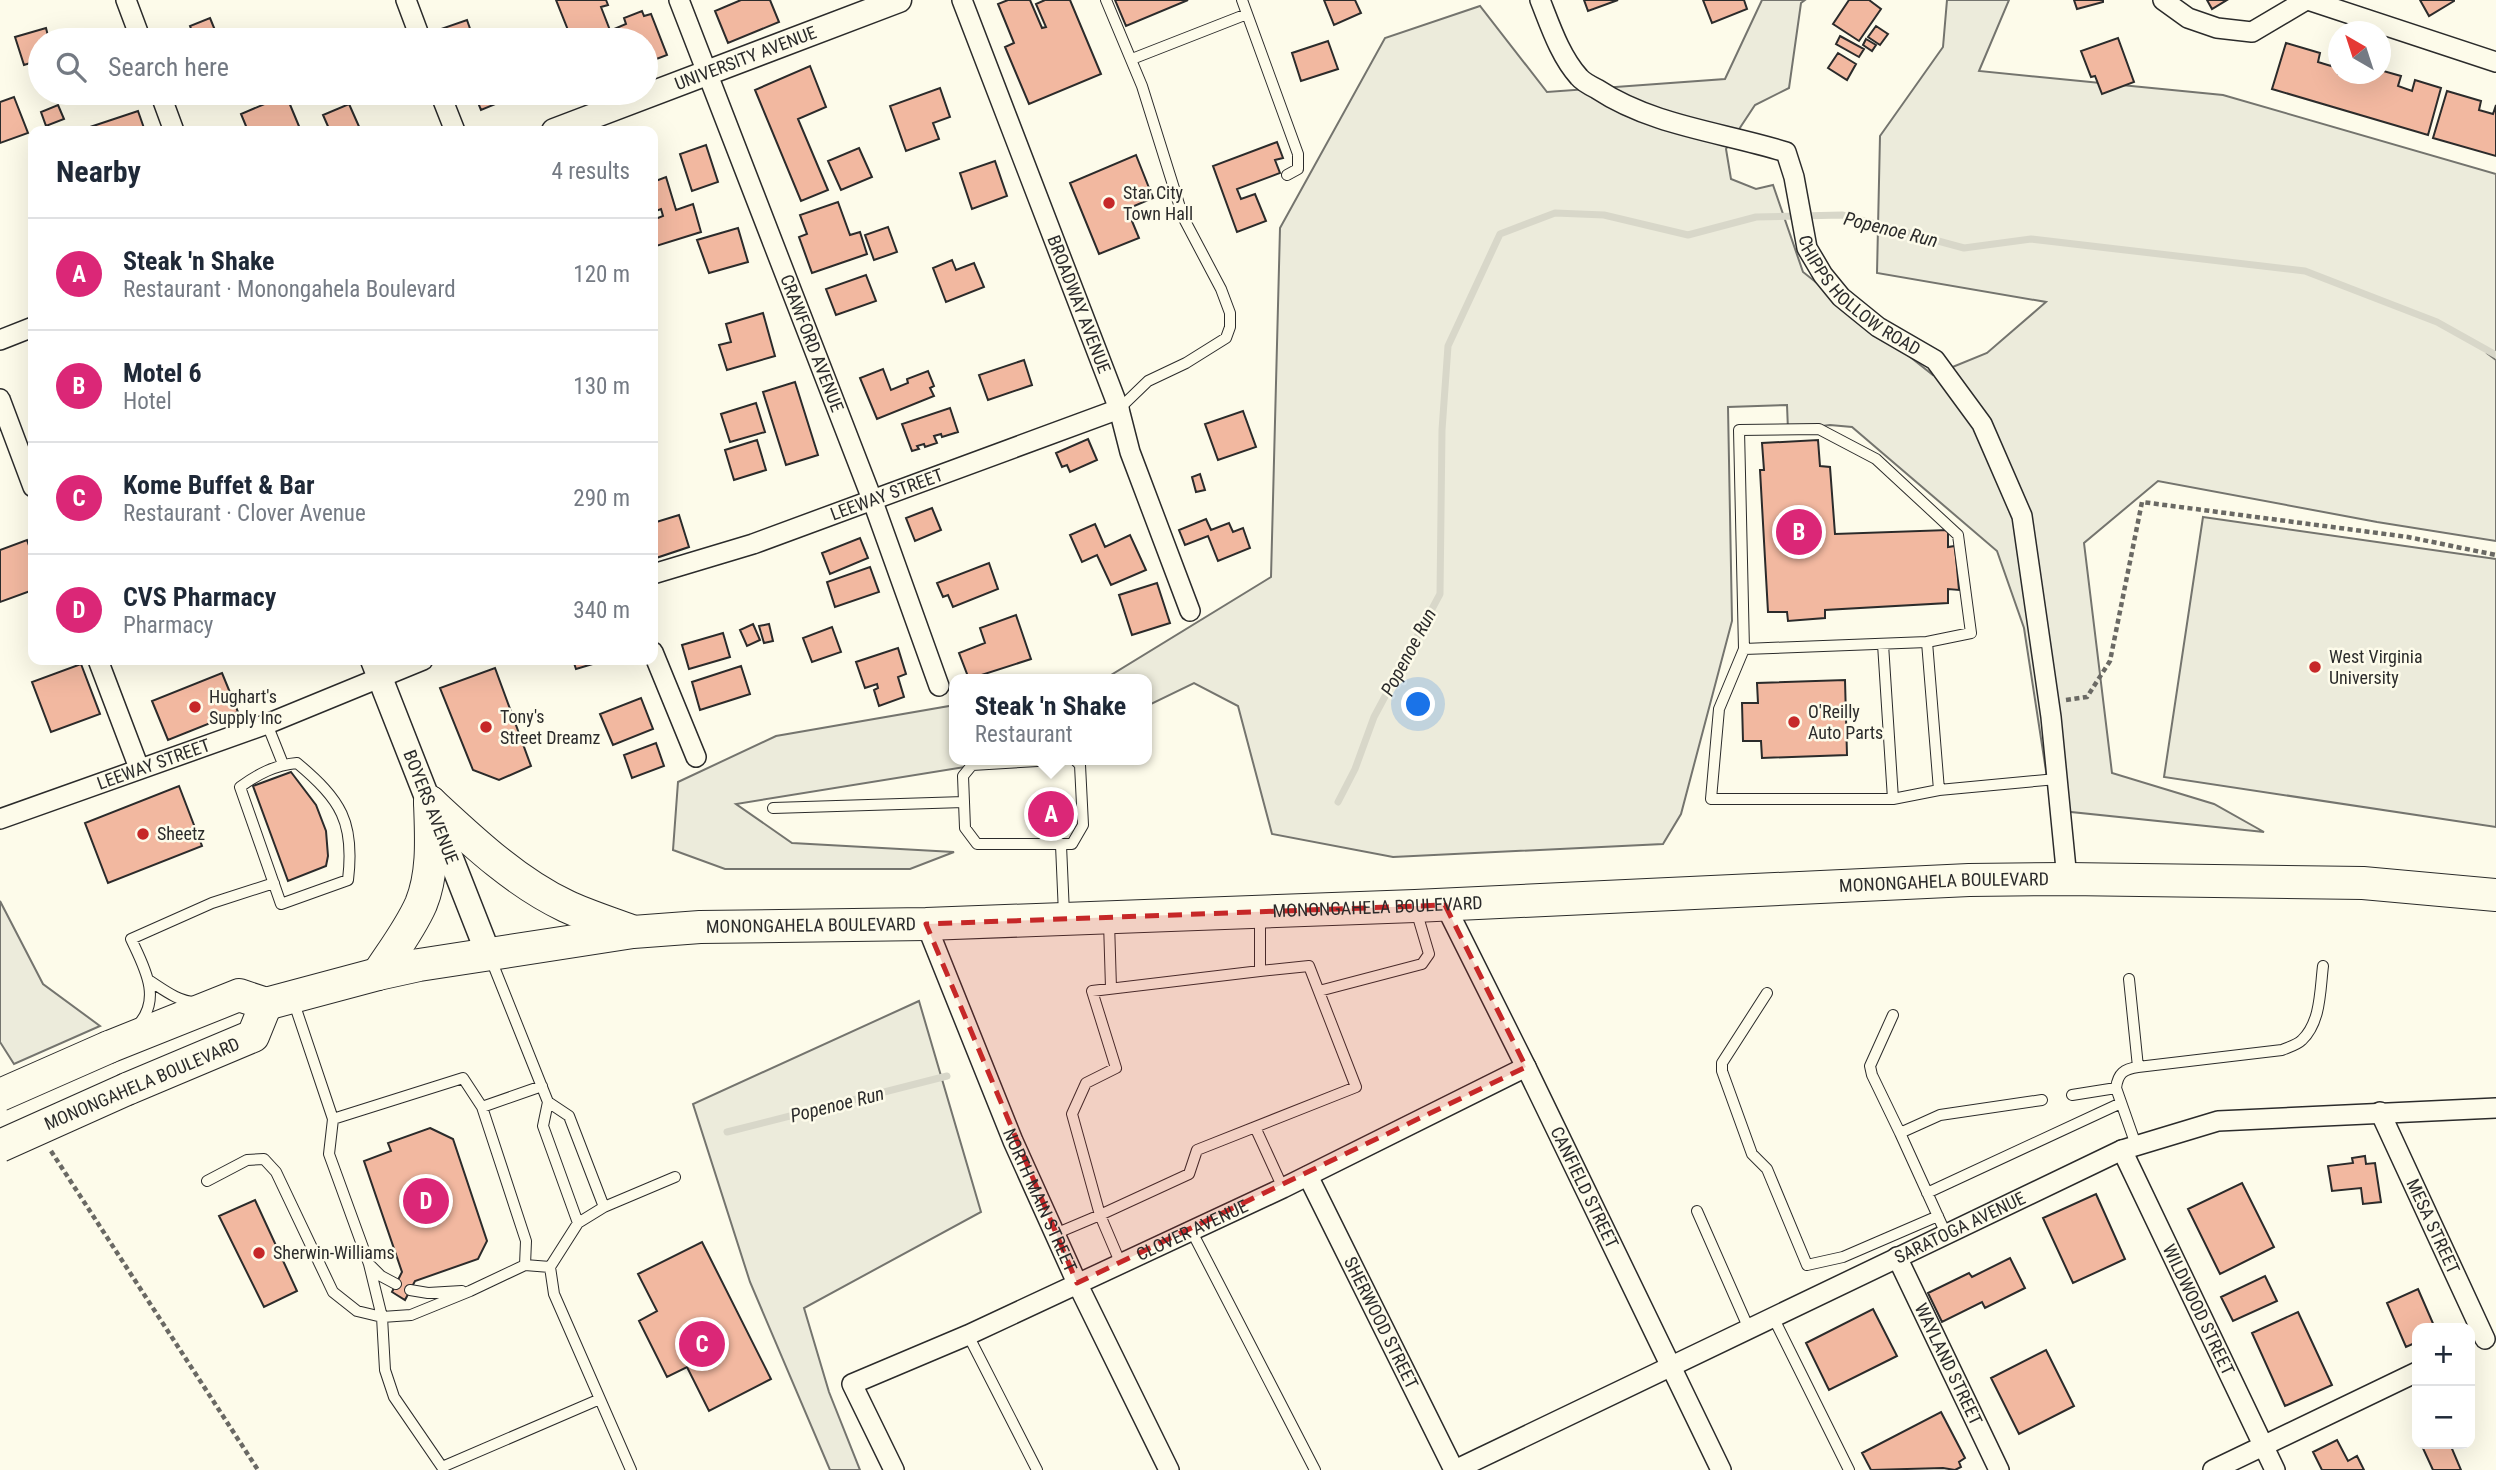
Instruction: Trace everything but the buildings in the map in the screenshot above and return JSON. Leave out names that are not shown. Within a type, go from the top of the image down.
[{"type":"main road","points":[[430,802],[462,832],[526,883],[566,906],[633,932]]},
{"type":"main road","points":[[378,974],[421,903],[431,848],[430,802]]},
{"type":"main road","name":"MONONGAHELA BOULEVARD","points":[[0,1095],[116,1044],[239,995],[279,1000],[378,974],[488,953],[633,932],[700,927],[926,924],[1260,912],[1969,880],[2363,883],[2496,895]]},
{"type":"main road","name":"MONONGAHELA BOULEVARD","points":[[0,1146],[253,1036],[279,1000]]},
{"type":"street","points":[[126,0],[136,28]]},
{"type":"street","points":[[406,0],[416,28]]},
{"type":"street","name":"CRAWFORD AVENUE","points":[[679,0],[872,499],[939,686]]},
{"type":"street","name":"UNIVERSITY AVENUE","points":[[658,91],[899,0]]},
{"type":"street","name":"BROADWAY AVENUE","points":[[962,0],[1119,409],[1130,452],[1190,611]]},
{"type":"street","name":"CHIPPS HOLLOW ROAD","points":[[1539,0],[1558,43],[1579,78],[1616,102],[1658,120],[1745,139],[1786,152],[1794,177],[1807,248],[1823,275],[1841,297],[1878,327],[1935,360],[1982,424],[2022,516],[2048,703],[2067,879]]},
{"type":"street","points":[[2163,0],[2188,18],[2217,28],[2252,32],[2307,0],[2496,62]]},
{"type":"street","points":[[164,105],[172,126]]},
{"type":"street","points":[[445,105],[453,126]]},
{"type":"street","name":"UNIVERSITY AVENUE","points":[[567,126],[621,105]]},
{"type":"street","points":[[0,340],[28,329]]},
{"type":"street","points":[[0,399],[28,474]]},
{"type":"street","name":"LEEWAY STREET","points":[[658,573],[753,544],[1119,409]]},
{"type":"street","points":[[658,664],[696,757]]},
{"type":"street","points":[[101,665],[139,768]]},
{"type":"street","name":"LEEWAY STREET","points":[[0,819],[267,724],[377,669],[396,665]]},
{"type":"street","name":"BOYERS AVENUE","points":[[377,669],[488,953]]},
{"type":"street","name":"CANFIELD STREET","points":[[1430,905],[1527,1067],[1721,1470]]},
{"type":"street","name":"NORTH MAIN STREET","points":[[926,924],[1013,1141],[1077,1283],[1169,1470]]},
{"type":"street","name":"CLOVER AVENUE","points":[[894,1470],[852,1384],[968,1335],[1283,1188],[1527,1067]]},
{"type":"street","name":"SARATOGA AVENUE","points":[[1454,1470],[2129,1148],[2218,1121],[2496,1108]]},
{"type":"street","name":"MESA STREET","points":[[2380,1112],[2484,1340]]},
{"type":"street","name":"WILDWOOD STREET","points":[[2129,1148],[2275,1470]]},
{"type":"street","name":"SHERWOOD STREET","points":[[1308,1176],[1454,1470]]},
{"type":"street","name":"WAYLAND STREET","points":[[1897,1258],[1999,1470]]},
{"type":"street","points":[[2213,1470],[2412,1374]]},
{"type":"lane","points":[[1106,0],[1132,59],[1183,217],[1221,289],[1230,313],[1230,327],[1226,338],[1186,363],[1148,382],[1119,409]]},
{"type":"lane","points":[[1242,0],[1298,154],[1298,169],[1287,175]]},
{"type":"lane","points":[[1132,59],[1247,14]]},
{"type":"lane","points":[[1744,649],[1927,642],[1971,633],[1958,535],[1876,459],[1819,429],[1739,430],[1744,649],[1719,709],[1711,799],[1893,799],[1939,790],[2057,779]]},
{"type":"lane","points":[[1927,642],[1939,790]]},
{"type":"lane","points":[[1883,643],[1893,799]]},
{"type":"lane","points":[[267,724],[283,764]]},
{"type":"lane","points":[[297,763],[336,801],[347,824],[351,856],[348,880],[281,904],[240,787],[259,774],[283,764],[297,763]]},
{"type":"lane","points":[[972,765],[963,776],[965,828],[976,844],[1061,845],[1072,844],[1083,825],[1080,765]]},
{"type":"lane","points":[[773,808],[964,802]]},
{"type":"lane","points":[[1061,845],[1064,918]]},
{"type":"lane","points":[[116,1044],[142,1021],[151,1001],[150,981],[131,939],[212,903],[274,883]]},
{"type":"lane","points":[[1319,992],[1422,964],[1429,954],[1430,905]]},
{"type":"lane","points":[[1260,912],[1260,971]]},
{"type":"lane","points":[[1108,917],[1111,988]]},
{"type":"lane","points":[[488,953],[548,1101],[569,1116],[604,1207]]},
{"type":"lane","points":[[2129,1148],[2116,1088],[2121,1073],[2126,1069],[2138,1067],[2282,1050],[2301,1042],[2316,1015],[2323,965]]},
{"type":"lane","points":[[1055,1234],[1100,1215],[1189,1174],[1197,1150],[1356,1087],[1309,966],[1092,991],[1116,1068],[1086,1083],[1072,1114],[1100,1215],[1120,1262]]},
{"type":"lane","points":[[2129,979],[2138,1067]]},
{"type":"lane","points":[[150,981],[170,994],[190,1002],[221,1002]]},
{"type":"lane","points":[[1768,993],[1722,1063],[1721,1071],[1752,1154],[1767,1169],[1807,1265],[1843,1257],[1938,1216]]},
{"type":"lane","points":[[279,1000],[334,1119],[329,1154],[369,1264],[382,1317],[384,1370],[394,1397],[442,1467],[600,1399]]},
{"type":"lane","points":[[1893,1015],[1870,1066],[1872,1075],[1946,1234]]},
{"type":"lane","points":[[334,1119],[463,1077],[482,1107],[526,1241],[525,1265]]},
{"type":"lane","points":[[482,1107],[542,1086]]},
{"type":"lane","points":[[2072,1095],[2116,1088]]},
{"type":"lane","points":[[1900,1133],[1940,1115],[2042,1100]]},
{"type":"lane","points":[[548,1101],[543,1126],[578,1223]]},
{"type":"lane","points":[[1927,1193],[2121,1104]]},
{"type":"lane","points":[[1255,1127],[1283,1188]]},
{"type":"lane","points":[[207,1181],[247,1160],[264,1159],[276,1172],[333,1292],[357,1311],[382,1317],[411,1315],[525,1265],[550,1267]]},
{"type":"lane","points":[[631,1470],[554,1294],[550,1267],[578,1223],[604,1207],[675,1177]]},
{"type":"lane","points":[[1697,1211],[1749,1329]]},
{"type":"lane","points":[[1191,1230],[1315,1470]]},
{"type":"lane","points":[[369,1264],[381,1276],[396,1284]]},
{"type":"lane","points":[[410,1290],[428,1293],[470,1291]]},
{"type":"lane","points":[[1773,1317],[1849,1470]]},
{"type":"lane","points":[[968,1335],[1037,1470]]},
{"type":"path","points":[[2048,703],[2087,697],[2110,661],[2142,502],[2408,537],[2496,555]]},
{"type":"path","points":[[103,1231],[258,1470]]},
{"type":"highlighted area","points":[[1445,905],[1526,1067],[1077,1283],[926,924]]},
{"type":"shaded area","points":[[1762,0],[1805,0],[1801,3],[1789,88],[1755,105],[1726,149],[1731,179],[1756,189],[1773,185],[1803,272],[1933,375],[1987,353],[2046,302],[1877,273],[1880,136],[1943,47],[1947,0],[2009,0],[1979,71],[2223,95],[2496,174],[2496,353],[2488,354],[2496,360],[2496,541],[2158,481],[2084,543],[2112,773],[2214,804],[2264,832],[2052,810],[2024,628],[1997,551],[1852,427],[1830,425],[1788,430],[1787,405],[1728,407],[1732,621],[1681,814],[1663,844],[1393,857],[1272,834],[1238,706],[1194,683],[1152,704],[1152,674],[1113,674],[1271,577],[1280,228],[1385,38],[1480,6],[1547,92],[1725,79]]},
{"type":"shaded area","name":"West Virginia University","points":[[2203,517],[2496,559],[2496,827],[2164,777]]},
{"type":"shaded area","points":[[949,706],[949,765],[977,765],[736,804],[792,843],[954,852],[910,869],[725,869],[673,850],[678,782],[776,736]]},
{"type":"shaded area","points":[[0,901],[43,984],[100,1026],[14,1064],[0,1042]]},
{"type":"shaded area","points":[[919,1001],[981,1212],[804,1308],[829,1392],[860,1470],[830,1470],[750,1282],[693,1104]]},
{"type":"waterway","name":"Popenoe Run","points":[[1338,802],[1355,769],[1374,717],[1440,594],[1442,430],[1448,346],[1500,234],[1555,213],[1604,215],[1688,235],[1756,217],[1842,215],[1964,248],[2031,239],[2305,271],[2437,322],[2496,355]]},
{"type":"waterway","name":"Popenoe Run","points":[[727,1132],[947,1076]]},
{"type":"place","name":"Star City Town Hall","points":[[1109,203]]},
{"type":"place","name":"Motel 6","points":[[1799,532]]},
{"type":"place","name":"West Virginia University","points":[[2315,667]]},
{"type":"place","name":"Hughart's Supply Inc","points":[[195,707]]},
{"type":"place","name":"O'Reilly Auto Parts","points":[[1794,722]]},
{"type":"place","name":"Tony's Street Dreamz","points":[[486,727]]},
{"type":"place","name":"Steak 'n Shake","points":[[1051,814]]},
{"type":"place","name":"Sheetz","points":[[143,834]]},
{"type":"place","name":"CVS Pharmacy","points":[[426,1201]]},
{"type":"place","name":"Sherwin-Williams","points":[[259,1253]]},
{"type":"place","name":"Kome Buffet & Bar","points":[[702,1344]]}]
